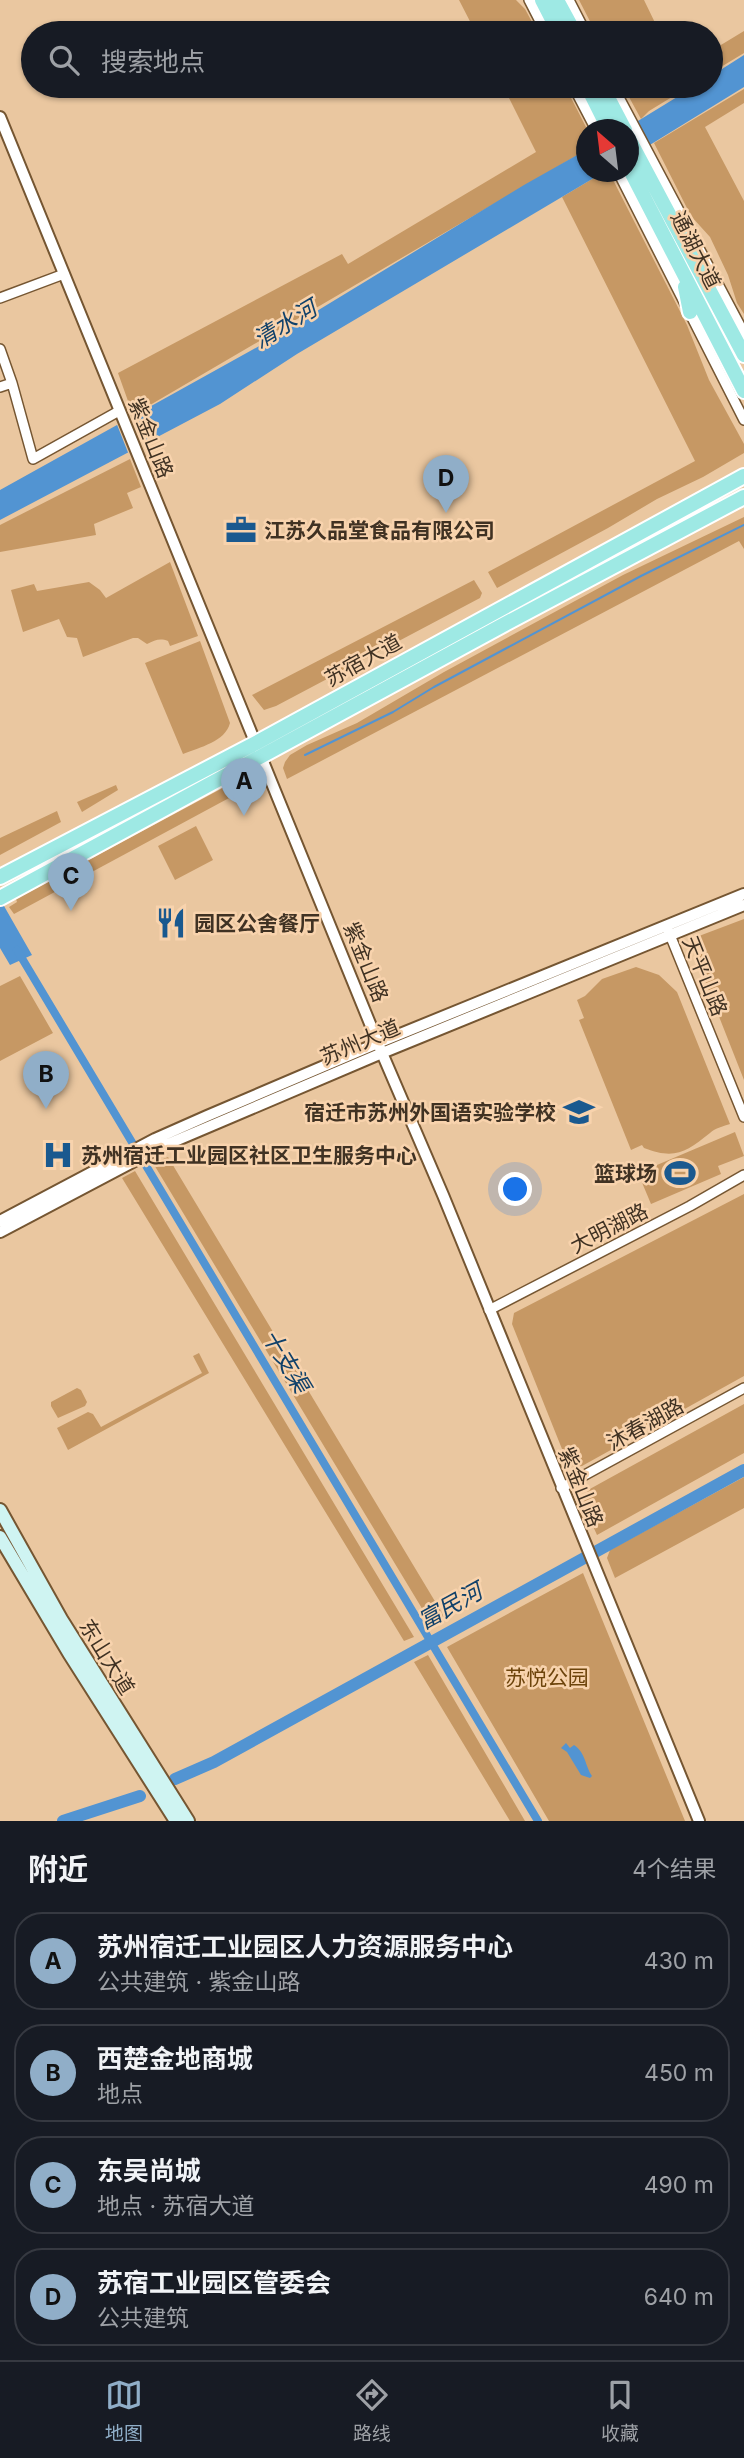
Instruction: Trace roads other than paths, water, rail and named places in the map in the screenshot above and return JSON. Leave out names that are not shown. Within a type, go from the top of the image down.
[{"type":"main road","points":[[542,0],[553,21]]},
{"type":"main road","points":[[557,0],[568,21]]},
{"type":"main road","points":[[597,98],[614,119]]},
{"type":"main road","points":[[607,98],[616,119]]},
{"type":"main road","name":"通湖大道","points":[[639,158],[743,352]]},
{"type":"main road","name":"通湖大道","points":[[639,177],[659,197],[682,269],[744,391]]},
{"type":"main road","points":[[682,269],[690,312]]},
{"type":"main road","name":"苏宿大道","points":[[3,896],[744,475]]},
{"type":"main road","name":"苏宿大道","points":[[0,877],[258,750],[744,497]]},
{"type":"main road","name":"东山大道","points":[[0,1510],[61,1619],[188,1821]]},
{"type":"main road","name":"东山大道","points":[[0,1537],[69,1653],[176,1821]]},
{"type":"street","points":[[528,0],[539,21]]},
{"type":"street","points":[[569,0],[580,21]]},
{"type":"street","points":[[579,98],[590,119]]},
{"type":"street","points":[[615,98],[617,119]]},
{"type":"street","name":"紫金山路","points":[[0,117],[699,1821]]},
{"type":"street","points":[[639,161],[744,333]]},
{"type":"street","points":[[623,182],[744,420]]},
{"type":"street","points":[[0,298],[64,274]]},
{"type":"street","points":[[0,349],[33,459],[119,411]]},
{"type":"street","points":[[0,387],[12,383]]},
{"type":"street","name":"苏州大道","points":[[670,930],[744,894]]},
{"type":"street","name":"苏州大道","points":[[0,1232],[158,1143],[380,1048],[670,930],[744,905]]},
{"type":"street","name":"天平山路","points":[[670,930],[744,1106]]},
{"type":"street","name":"天平山路","points":[[670,930],[744,1117]]},
{"type":"street","name":"苏州大道","points":[[0,1220],[113,1167]]},
{"type":"street","name":"大明湖路","points":[[490,1312],[744,1175]]},
{"type":"street","name":"大明湖路","points":[[490,1312],[744,1182]]},
{"type":"street","name":"沐春湖路","points":[[562,1490],[744,1390]]},
{"type":"water","points":[[744,55],[744,87],[640,151],[639,120],[675,98],[723,98],[723,68]]},
{"type":"water","points":[[576,156],[576,182],[587,182],[297,354],[220,404],[0,520],[0,490],[261,345]]},
{"type":"water","points":[[0,899],[32,955],[10,965],[0,948]]},
{"type":"water","points":[[566,1743],[570,1748],[574,1745],[581,1752],[592,1776],[590,1778],[581,1775],[567,1752],[561,1748]]},
{"type":"waterway","points":[[305,755],[393,712],[434,687],[641,576],[744,525]]},
{"type":"waterway","name":"十支渠","points":[[17,950],[538,1821]]},
{"type":"waterway","name":"富民河","points":[[175,1779],[214,1762],[744,1470]]},
{"type":"waterway","name":"富民河","points":[[63,1821],[140,1796]]},
{"type":"place","name":"苏宿工业园区管委会","points":[[446,513]]},
{"type":"place","name":"江苏久品堂食品有限公司","points":[[241,530]]},
{"type":"place","name":"苏州宿迁工业园区人力资源服务中心","points":[[244,816]]},
{"type":"place","name":"东吴尚城","points":[[71,911]]},
{"type":"place","name":"园区公舍餐厅","points":[[171,923]]},
{"type":"place","name":"西楚金地商城","points":[[46,1109]]},
{"type":"place","name":"宿迁市苏州外国语实验学校","points":[[579,1112]]},
{"type":"place","name":"苏州宿迁工业园区社区卫生服务中心","points":[[58,1155]]},
{"type":"place","name":"篮球场","points":[[680,1173]]},
{"type":"water label","name":"清水河","points":[[285,324]]},
{"type":"park label","name":"苏悦公园","points":[[547,1677]]}]
